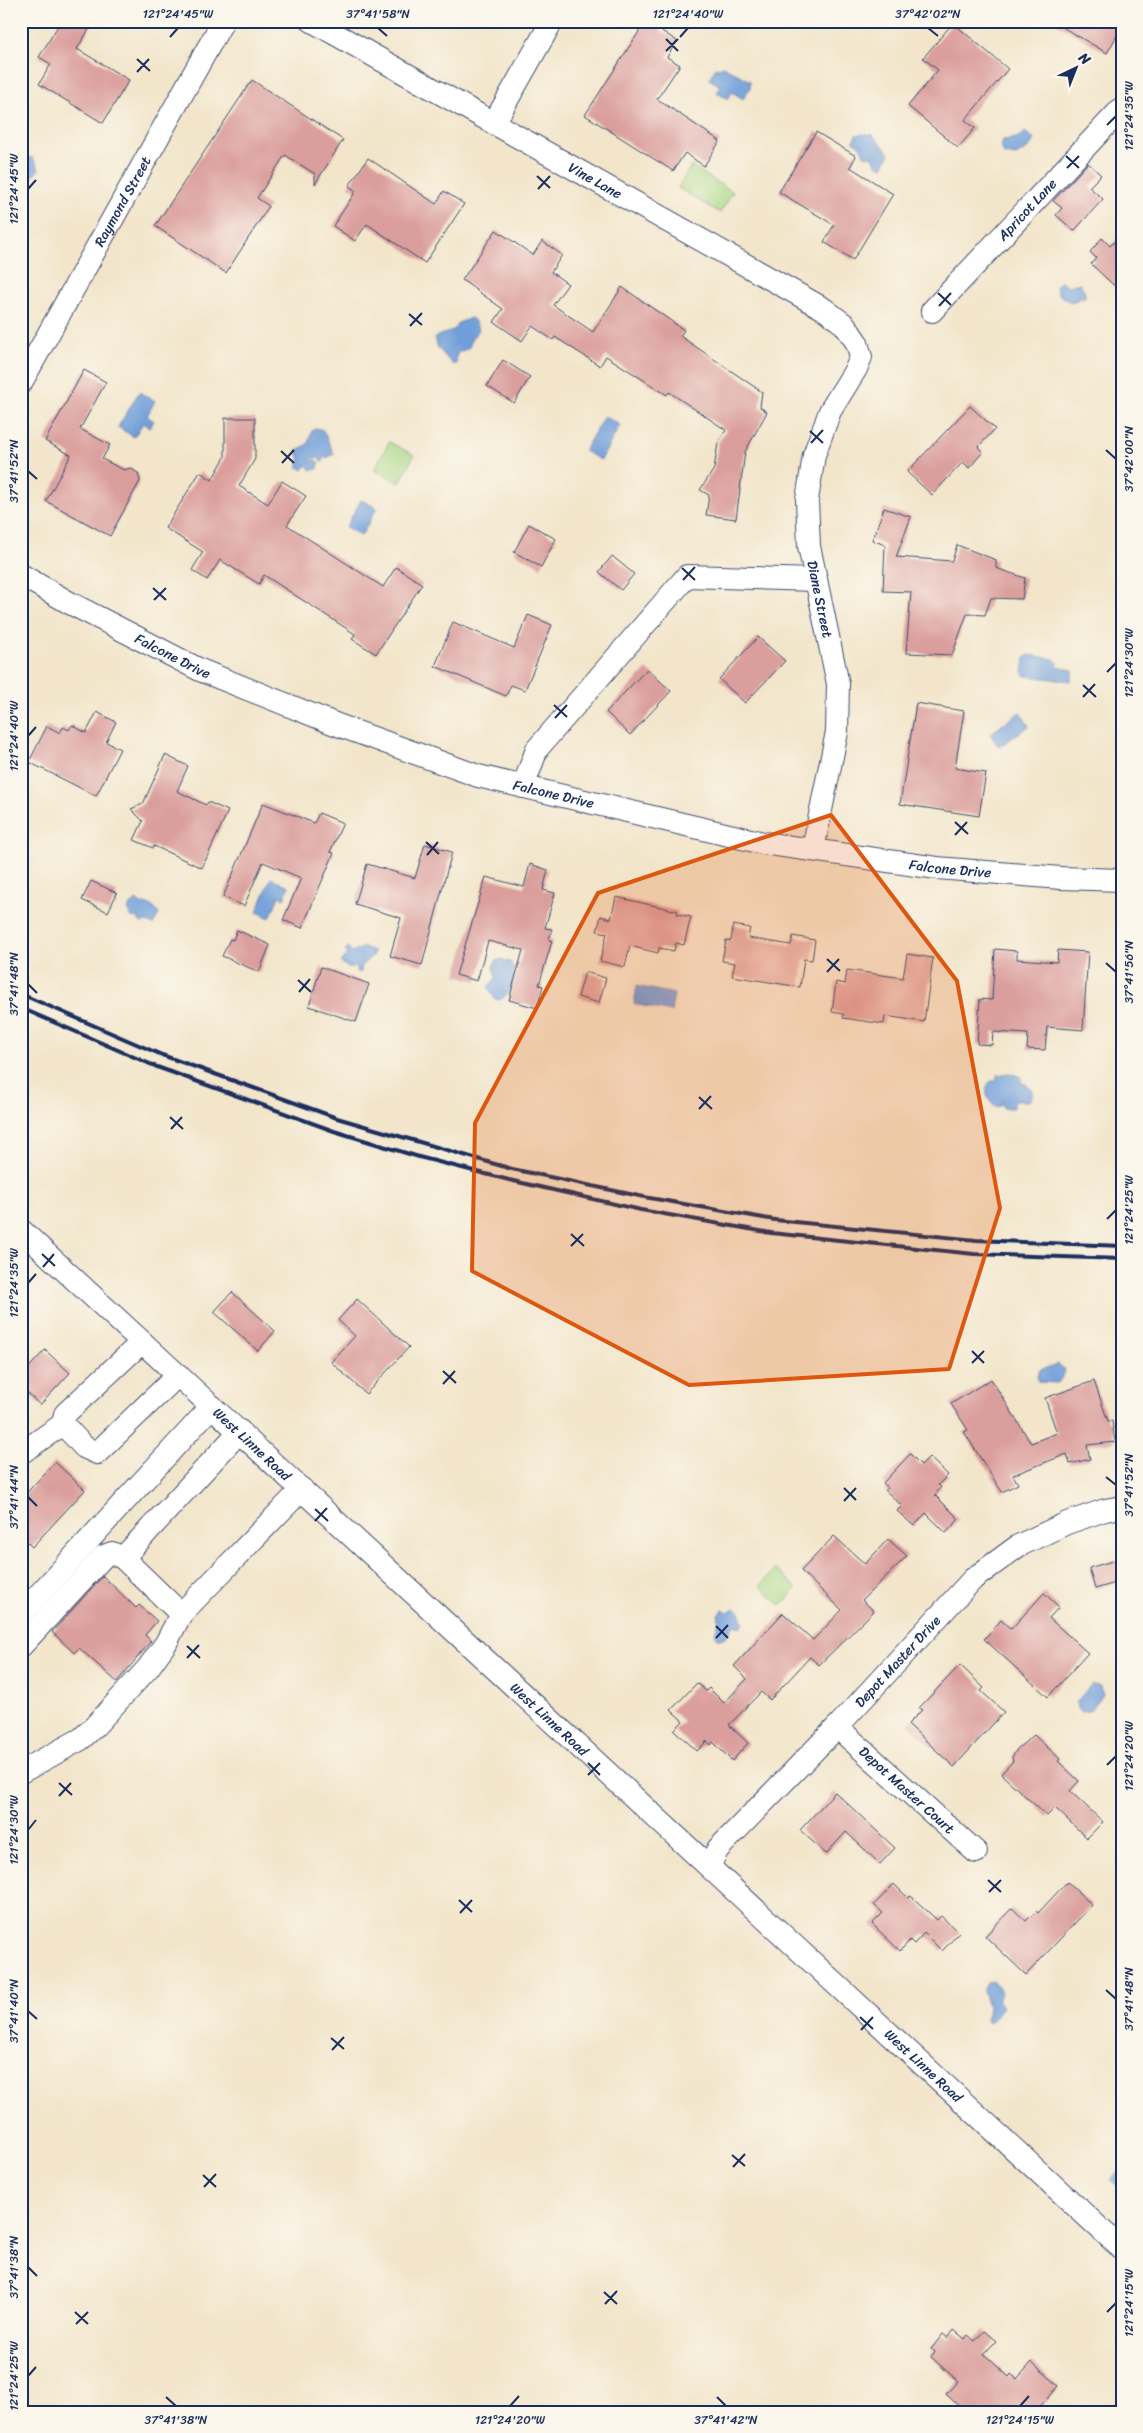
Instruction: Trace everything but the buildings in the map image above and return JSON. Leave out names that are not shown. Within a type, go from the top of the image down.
[{"type":"street","name":"Raymond Street","points":[[21,383],[223,21]]},
{"type":"street","name":"Vine Lane","points":[[312,21],[824,309],[845,325],[857,343],[861,357]]},
{"type":"street","points":[[494,123],[552,21]]},
{"type":"street","name":"Apricot Lane","points":[[932,311],[1122,108]]},
{"type":"street","name":"Diane Street","points":[[813,849],[837,732],[838,684],[809,546],[807,500],[814,454],[830,412],[856,370],[861,357]]},
{"type":"street","name":"Falcone Drive","points":[[21,575],[68,602],[200,670],[335,724],[478,776],[764,843],[937,868],[1061,878],[1122,880]]},
{"type":"street","points":[[523,787],[537,749],[687,576],[816,580]]},
{"type":"street","name":"West Linne Road","points":[[21,1230],[1122,2249]]},
{"type":"street","points":[[21,1453],[63,1424],[65,1414],[142,1342]]},
{"type":"street","points":[[63,1424],[84,1447],[97,1453],[178,1374]]},
{"type":"street","points":[[21,1614],[212,1406]]},
{"type":"street","points":[[123,1558],[240,1431]]},
{"type":"street","points":[[21,1772],[81,1739],[95,1726],[148,1668],[166,1643],[180,1614],[302,1489]]},
{"type":"street","name":"Depot Master Drive","points":[[709,1866],[718,1849],[837,1727],[973,1579],[1018,1546],[1067,1523],[1105,1510],[1122,1507]]},
{"type":"street","points":[[21,1646],[104,1556],[112,1553],[123,1558],[180,1614]]},
{"type":"street","name":"Depot Master Court","points":[[837,1727],[976,1852]]},
{"type":"highlighted area","points":[[831,815],[957,981],[1000,1208],[949,1369],[689,1385],[472,1271],[475,1123],[598,893]]},
{"type":"green space","points":[[691,166],[733,192],[720,213],[678,188]]},
{"type":"green space","points":[[389,442],[414,455],[400,483],[374,470]]},
{"type":"green space","points":[[776,1569],[797,1588],[781,1606],[760,1586]]},
{"type":"water","points":[[723,66],[750,81],[750,88],[743,99],[732,92],[728,99],[717,93],[721,86],[709,79],[716,67]]},
{"type":"water","points":[[1025,132],[1034,139],[1029,148],[1016,156],[1004,154],[1001,147],[1003,140],[1017,138]]},
{"type":"water","points":[[856,135],[873,135],[890,154],[883,167],[876,164],[873,157],[864,155],[860,146],[853,141]]},
{"type":"water","points":[[21,156],[33,158],[39,169],[32,178],[21,182]]},
{"type":"water","points":[[1061,281],[1068,286],[1080,283],[1085,292],[1085,297],[1071,302],[1063,298],[1056,287]]},
{"type":"water","points":[[471,318],[479,330],[472,338],[469,348],[457,353],[456,364],[453,365],[438,348],[435,338],[450,332],[458,323]]},
{"type":"water","points":[[139,392],[155,401],[147,416],[154,421],[150,427],[143,423],[134,437],[118,427]]},
{"type":"water","points":[[604,416],[620,425],[601,460],[584,451]]},
{"type":"water","points":[[316,428],[323,430],[334,454],[327,458],[325,457],[322,463],[318,457],[309,460],[309,462],[315,460],[319,463],[318,469],[311,470],[307,465],[303,470],[298,467],[300,461],[297,450],[308,444],[312,431]]},
{"type":"water","points":[[361,500],[377,508],[361,536],[346,527]]},
{"type":"water","points":[[1029,655],[1054,659],[1058,663],[1057,667],[1073,670],[1071,681],[1025,676],[1023,673],[1025,658]]},
{"type":"water","points":[[1020,712],[1029,726],[999,747],[990,734]]},
{"type":"water","points":[[271,878],[289,886],[284,898],[279,896],[270,918],[257,912]]},
{"type":"water","points":[[136,900],[141,904],[151,905],[159,914],[153,925],[147,922],[141,923],[138,919],[139,916],[134,918],[130,916],[128,908]]},
{"type":"water","points":[[348,947],[352,952],[365,947],[374,951],[373,955],[362,965],[361,972],[357,972],[356,966],[348,968],[340,962],[347,954],[345,950]]},
{"type":"water","points":[[501,959],[510,962],[513,977],[507,994],[499,1000],[495,999],[488,987],[496,978],[493,967],[496,961]]},
{"type":"water","points":[[637,986],[674,994],[671,1012],[634,1004]]},
{"type":"water","points":[[1009,1073],[1022,1077],[1021,1083],[1026,1084],[1032,1090],[1032,1098],[1029,1101],[1014,1101],[1013,1108],[1003,1108],[1002,1101],[1000,1106],[996,1107],[987,1095],[988,1084],[991,1081],[997,1081],[997,1075]]},
{"type":"water","points":[[1058,1364],[1064,1369],[1064,1374],[1058,1383],[1038,1382],[1037,1377],[1040,1370]]},
{"type":"water","points":[[734,1608],[740,1611],[744,1623],[740,1627],[734,1625],[726,1636],[719,1639],[715,1634],[719,1620],[718,1614],[722,1610],[728,1612]]},
{"type":"water","points":[[1091,1685],[1101,1686],[1103,1695],[1089,1711],[1081,1712],[1077,1709],[1076,1702]]},
{"type":"water","points":[[992,1981],[998,1985],[1001,1993],[998,2001],[1002,2007],[990,2022],[986,2020],[988,2006],[983,1991],[987,1983]]},
{"type":"water","points":[[1122,2170],[1122,2190],[1111,2180]]},
{"type":"railway","points":[[21,994],[162,1055],[337,1118],[512,1169],[644,1197],[775,1220],[976,1240],[1122,1246]]},
{"type":"railway","points":[[21,1008],[157,1067],[334,1131],[419,1157],[509,1180],[641,1210],[771,1233],[974,1254],[1122,1259]]}]
